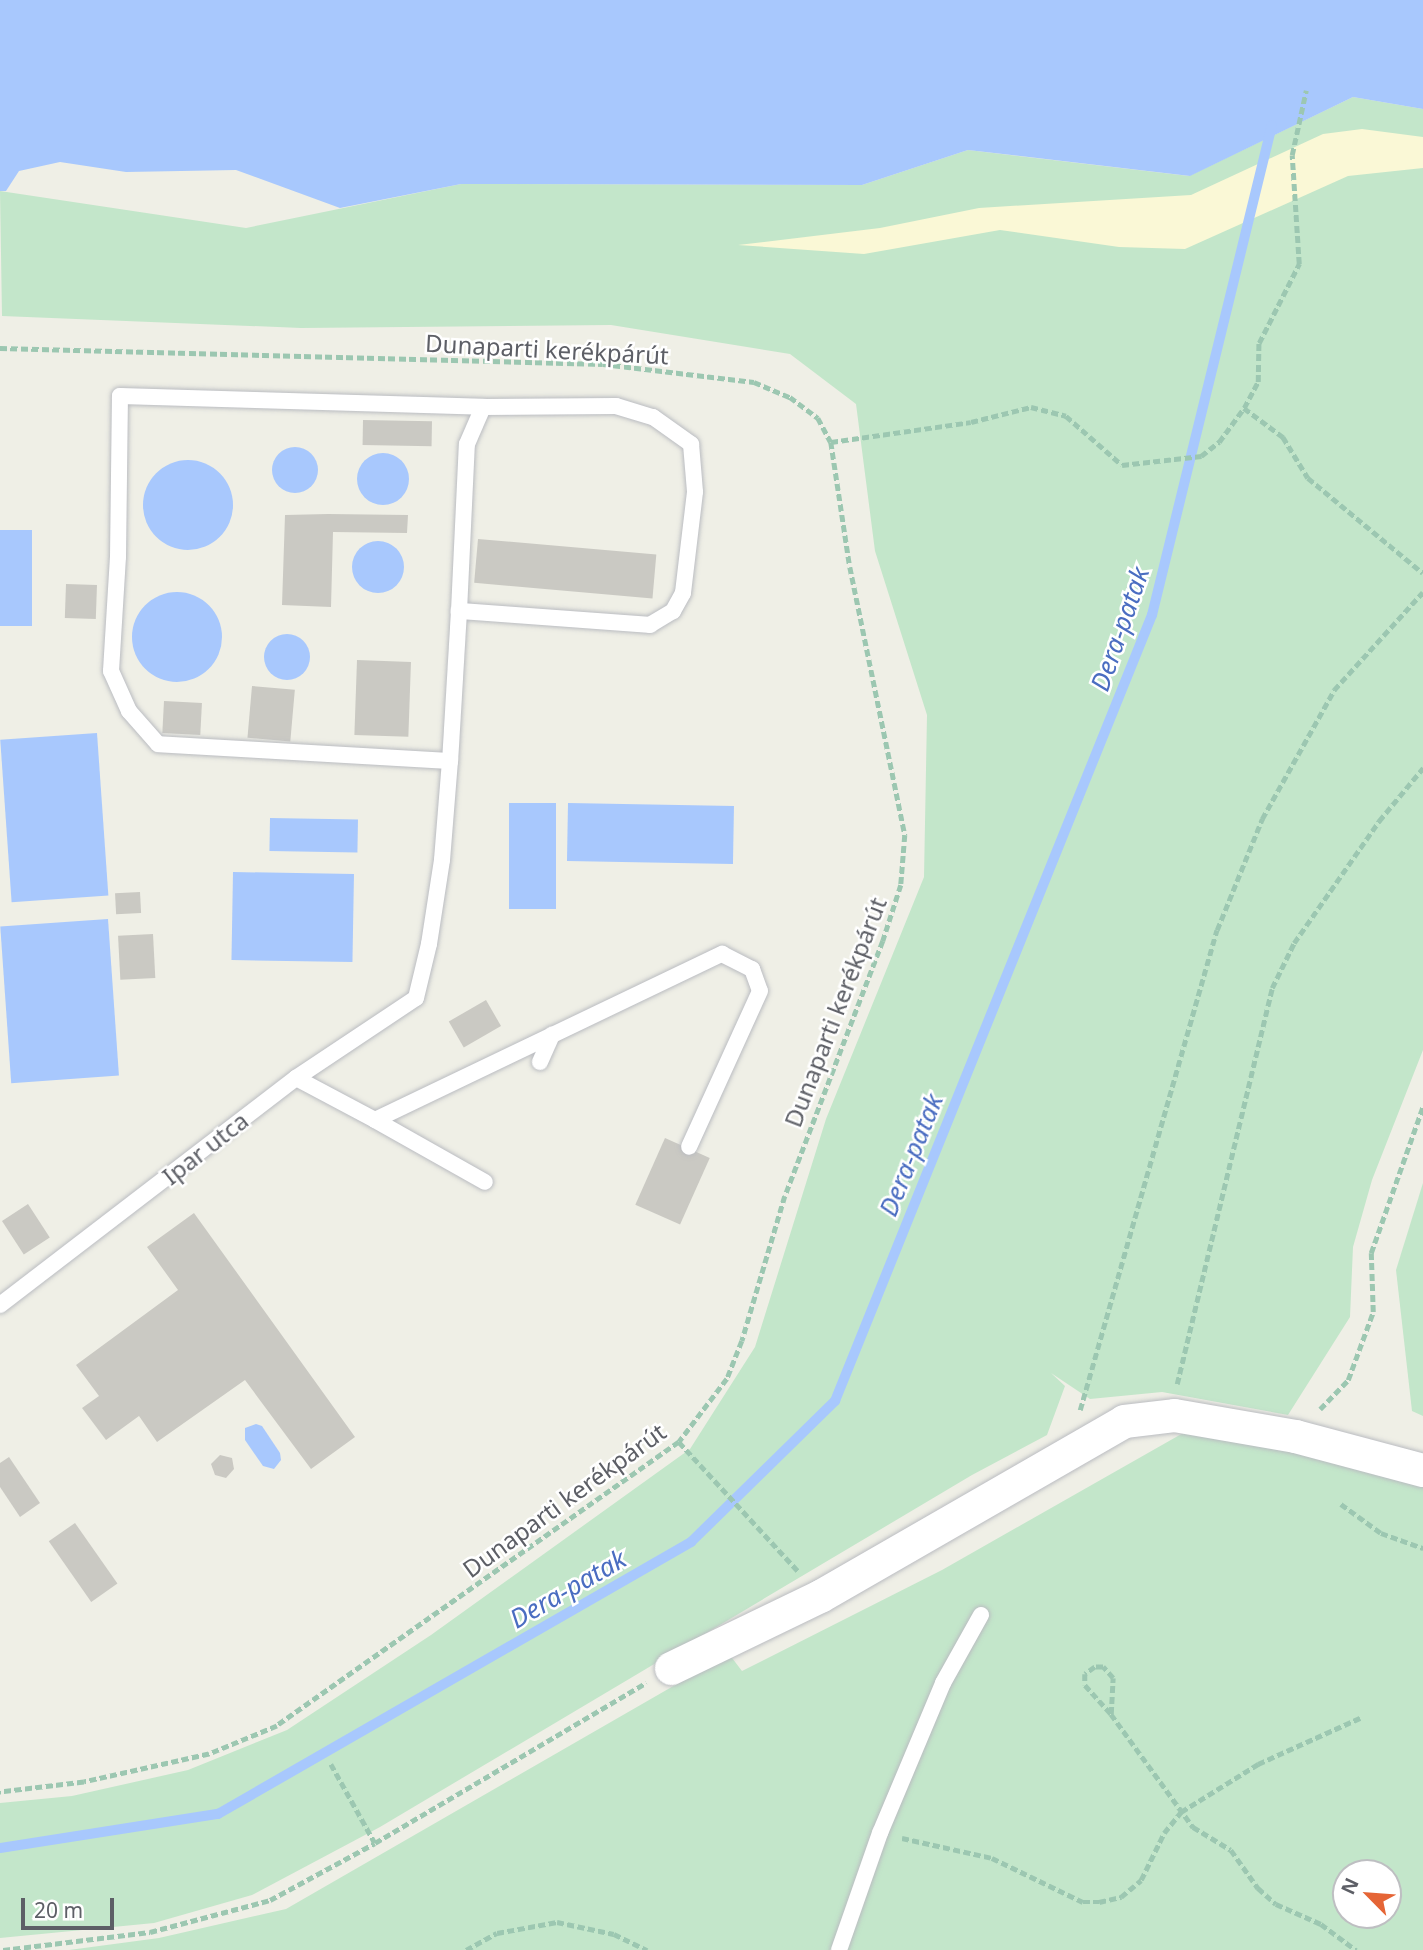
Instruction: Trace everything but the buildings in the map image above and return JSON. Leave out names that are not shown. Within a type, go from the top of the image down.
[{"type":"street","points":[[671,1668],[820,1596],[1124,1420],[1174,1415],[1295,1436],[1423,1470]]},
{"type":"lane","points":[[459,611],[650,625],[673,611],[683,593],[695,492],[691,444],[653,417],[616,406],[483,407],[120,396],[118,557],[111,671],[129,711],[158,744],[450,761],[467,444],[483,407]]},
{"type":"lane","name":"Ipar utca","points":[[0,1305],[296,1078],[416,998],[429,944],[442,860],[450,761]]},
{"type":"lane","points":[[375,1120],[722,954],[752,969],[760,991],[689,1147]]},
{"type":"lane","points":[[540,1062],[552,1035]]},
{"type":"lane","points":[[296,1078],[485,1182]]},
{"type":"lane","points":[[839,1950],[880,1833],[943,1683],[981,1615]]},
{"type":"path","points":[[831,442],[971,422],[1031,407],[1066,416],[1122,465],[1201,456],[1219,442],[1244,408],[1258,382],[1259,343],[1299,264],[1292,155],[1306,91]]},
{"type":"path","name":"Dunaparti kerékpárút","points":[[0,348],[603,364],[754,382],[790,397],[818,418],[831,442],[850,567],[905,835],[901,885],[883,941],[785,1196],[742,1341],[727,1379],[679,1442],[277,1726],[209,1754],[84,1782],[0,1792]]},
{"type":"path","points":[[1244,408],[1283,437],[1308,478],[1423,573]]},
{"type":"path","points":[[1072,1449],[1092,1359],[1217,930],[1262,819],[1334,690],[1423,593]]},
{"type":"path","points":[[1174,1415],[1176,1386],[1272,988],[1294,943],[1379,821],[1423,768]]},
{"type":"path","points":[[1295,1436],[1348,1380],[1373,1312],[1371,1253],[1423,1106]]},
{"type":"path","points":[[679,1442],[789,1560]]},
{"type":"path","points":[[1341,1504],[1381,1533],[1423,1548]]},
{"type":"path","points":[[1111,1714],[1113,1678],[1103,1667],[1095,1667],[1085,1674],[1085,1685],[1111,1714],[1193,1827],[1231,1850],[1258,1888],[1276,1904],[1321,1924],[1356,1950]]},
{"type":"path","points":[[3,1950],[150,1932],[270,1900],[375,1843],[671,1668]]},
{"type":"path","points":[[880,1833],[992,1858],[1083,1902],[1099,1902],[1121,1896],[1141,1880],[1164,1833],[1181,1812],[1258,1764],[1360,1718]]},
{"type":"path","points":[[331,1764],[375,1843]]},
{"type":"path","points":[[466,1950],[497,1933],[557,1922],[614,1934],[647,1950]]},
{"type":"green space","points":[[1353,97],[1423,109],[1423,1050],[1372,1180],[1353,1247],[1350,1317],[1288,1415],[1162,1392],[1090,1399],[1051,1373],[1065,1386],[1047,1435],[972,1475],[380,1827],[252,1895],[154,1923],[0,1938],[0,1803],[72,1796],[188,1770],[287,1730],[431,1635],[690,1449],[755,1347],[826,1119],[924,877],[927,715],[875,551],[856,404],[790,354],[611,325],[301,328],[2,316],[0,191],[246,228],[461,184],[862,185],[968,150],[1189,176]]},
{"type":"green space","points":[[1423,1183],[1423,1416],[1412,1411],[1396,1270]]},
{"type":"green space","points":[[1199,1424],[1423,1473],[1423,1950],[69,1950],[159,1938],[286,1909],[729,1654],[742,1671],[942,1570]]},
{"type":"sand","points":[[1362,129],[1423,137],[1423,168],[1348,176],[1185,249],[1119,247],[1000,230],[864,254],[738,245],[880,228],[979,208],[1191,195],[1323,134]]},
{"type":"water","points":[[0,0],[1423,0],[1423,109],[1353,97],[1190,176],[968,150],[862,185],[461,184],[340,208],[236,170],[126,172],[60,162],[19,171],[6,191],[0,191]]},
{"type":"water","points":[[295,447],[312,453],[318,470],[312,487],[295,493],[278,487],[272,470],[278,453]]},
{"type":"water","points":[[383,453],[402,460],[409,479],[402,498],[383,505],[364,498],[357,479],[364,460]]},
{"type":"water","points":[[188,460],[205,463],[220,473],[230,488],[233,505],[230,522],[220,537],[205,547],[188,550],[171,547],[156,537],[146,522],[143,505],[146,488],[156,473],[171,463]]},
{"type":"water","points":[[0,530],[32,530],[32,626],[0,626]]},
{"type":"water","points":[[378,541],[397,548],[404,567],[397,586],[378,593],[359,586],[352,567],[359,548]]},
{"type":"water","points":[[177,592],[194,595],[209,605],[219,620],[222,637],[219,654],[209,669],[194,679],[177,682],[160,679],[145,669],[135,654],[132,637],[135,620],[145,605],[160,595]]},
{"type":"water","points":[[287,634],[304,640],[310,657],[304,674],[287,680],[270,674],[264,657],[270,640]]},
{"type":"water","points":[[97,733],[108,896],[12,902],[0,740]]},
{"type":"water","points":[[509,803],[556,803],[556,909],[509,909]]},
{"type":"water","points":[[568,803],[734,806],[733,864],[567,861]]},
{"type":"water","points":[[270,818],[358,820],[357,853],[269,851]]},
{"type":"water","points":[[233,872],[354,874],[352,962],[231,960]]},
{"type":"water","points":[[108,919],[119,1076],[11,1083],[0,927]]},
{"type":"water","points":[[256,1424],[262,1426],[280,1453],[281,1460],[274,1469],[263,1466],[245,1440],[245,1428]]},
{"type":"waterway","name":"Dera-patak","points":[[0,1848],[218,1814],[691,1542],[835,1401],[1152,615],[1272,125]]}]
